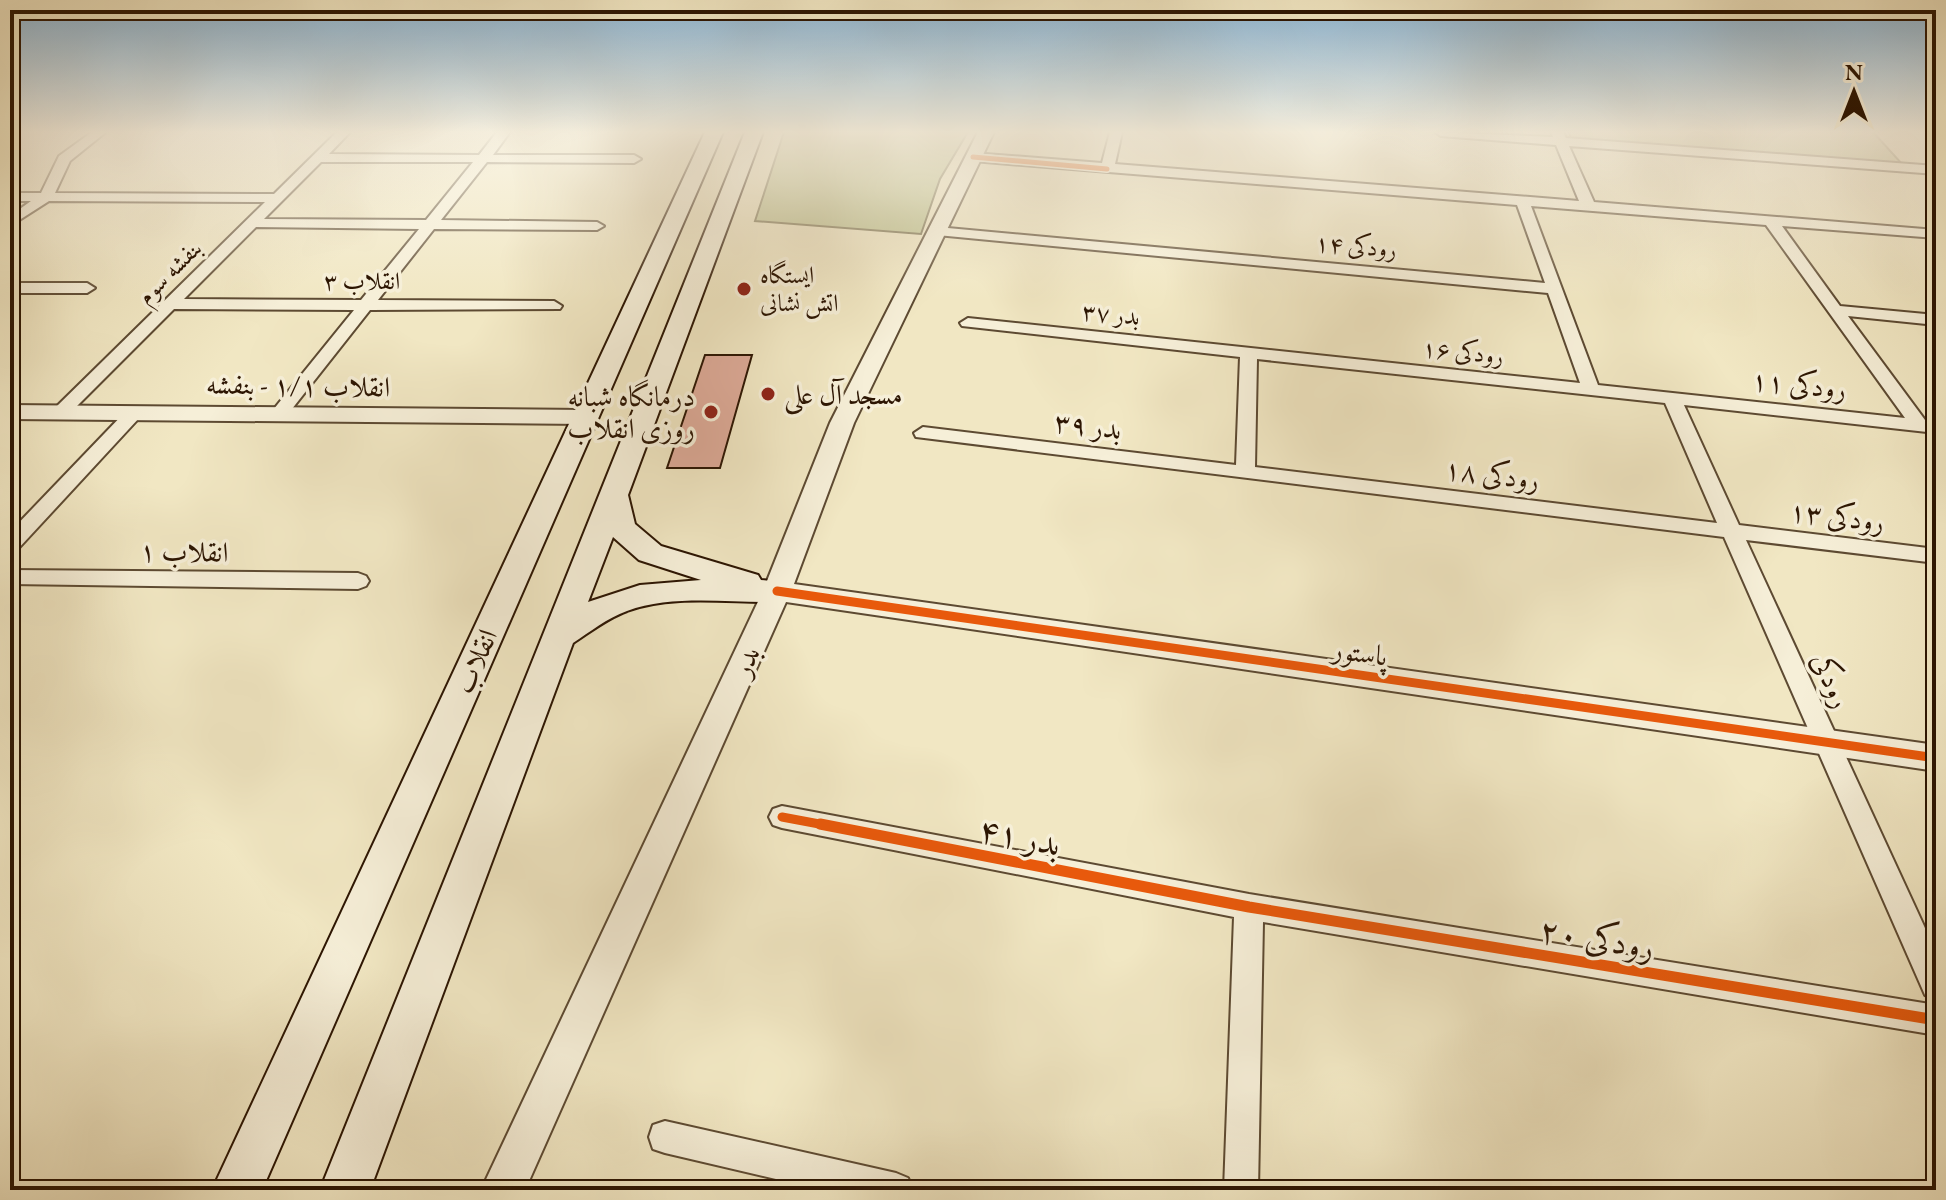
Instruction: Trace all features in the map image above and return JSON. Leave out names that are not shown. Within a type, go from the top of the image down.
[{"type":"main road","name":"انقلاب","points":[[237,1190],[689,188]]},
{"type":"main road","points":[[345,1190],[732,188]]},
{"type":"main road","points":[[614,495],[621,528],[631,541],[650,553],[777,591]]},
{"type":"main road","points":[[559,636],[605,607],[625,599],[649,595],[777,591]]},
{"type":"street","points":[[10,222],[45,198],[52,188]]},
{"type":"street","name":"بنفشه سوم","points":[[61,412],[287,188]]},
{"type":"street","points":[[278,415],[460,188]]},
{"type":"street","name":"بدر","points":[[503,1190],[777,591],[842,423],[958,188]]},
{"type":"street","points":[[1370,188],[1936,234]]},
{"type":"street","points":[[1581,188],[1588,205]]},
{"type":"street","points":[[10,197],[277,198]]},
{"type":"street","points":[[1522,199],[1591,390]]},
{"type":"street","points":[[1770,220],[1835,310],[1927,426]]},
{"type":"street","points":[[251,223],[597,226]]},
{"type":"street","name":"رودکی ۱۴","points":[[937,231],[1556,289]]},
{"type":"street","points":[[10,288],[87,288]]},
{"type":"street","name":"انقلاب ۳","points":[[170,304],[554,306]]},
{"type":"street","points":[[1835,310],[1936,320]]},
{"type":"street","name":"بدر ۳۷","points":[[968,323],[1249,353]]},
{"type":"street","points":[[1245,472],[1249,353]]},
{"type":"street","name":"رودکی ۱۶","points":[[1249,353],[1672,399]]},
{"type":"street","name":"رودکی ۱۱","points":[[1672,399],[1927,426]]},
{"type":"street","name":"رودکی","points":[[1672,399],[1936,985]]},
{"type":"street","name":"انقلاب ۱/۱ - بنفشه","points":[[10,412],[585,417]]},
{"type":"street","points":[[10,545],[134,413]]},
{"type":"street","name":"بدر ۳۹","points":[[923,433],[1245,472]]},
{"type":"street","name":"رودکی ۱۸","points":[[1245,472],[1732,532]]},
{"type":"street","name":"رودکی ۱۳","points":[[1732,532],[1936,556]]},
{"type":"street","name":"انقلاب ۱","points":[[10,577],[358,581]]},
{"type":"street","name":"پاستور","points":[[777,591],[1936,758]]},
{"type":"street","name":"بدر ۴۱","points":[[782,817],[1249,907]]},
{"type":"street","points":[[1241,1190],[1249,907]]},
{"type":"street","name":"رودکی ۲۰","points":[[1249,907],[1936,1020]]},
{"type":"street","points":[[665,1137],[896,1190]]},
{"type":"green space","points":[[766,188],[937,188],[921,234],[755,221]]},
{"type":"building","name":"درمانگاه شبانه روزی انقلاب","points":[[705,355],[752,355],[720,468],[667,468]]},
{"type":"cycle path","points":[[777,591],[1936,758]]},
{"type":"cycle path","points":[[782,817],[1249,907],[1936,1020]]},
{"type":"place","name":"ایستگاه اتش نشانی","points":[[744,289]]},
{"type":"place","name":"مسجد آل علی","points":[[768,394]]},
{"type":"place","name":"درمانگاه شبانه روزی انقلاب","points":[[711,412]]}]
